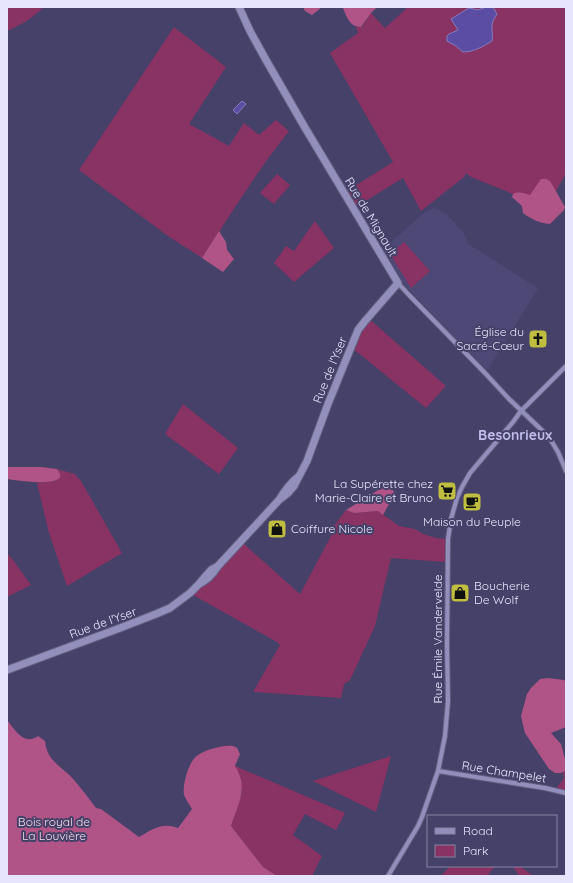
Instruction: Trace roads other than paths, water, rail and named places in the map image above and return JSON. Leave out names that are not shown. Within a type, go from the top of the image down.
[{"type":"street","name":"Rue de Mignault","points":[[239,7],[250,32],[304,126],[398,283],[521,411],[549,437],[558,452],[566,471]]},
{"type":"street","name":"Rue de l'Yser","points":[[7,670],[161,612],[180,601],[214,573],[218,566],[279,500],[291,482],[299,476],[310,453],[358,330],[398,283]]},
{"type":"street","name":"Rue Émile Vandervelde","points":[[388,876],[418,826],[438,771],[445,736],[448,711],[448,539],[451,519],[457,498],[468,477],[521,411],[566,366]]},
{"type":"street","name":"Rue Champelet","points":[[438,771],[546,788],[566,793]]},
{"type":"place","name":"Église du Sacré-Cœur","points":[[538,339]]},
{"type":"place","name":"La Supérette chez Marie-Claire et Bruno","points":[[447,491]]},
{"type":"place","name":"Maison du Peuple","points":[[472,502]]},
{"type":"place","name":"Coiffure Nicole","points":[[277,529]]},
{"type":"place","name":"Boucherie De Wolf","points":[[460,593]]},
{"type":"district","name":"Besonrieux","points":[[515,435]]},
{"type":"park label","name":"Bois royal de La Louvière","points":[[54,829]]}]
